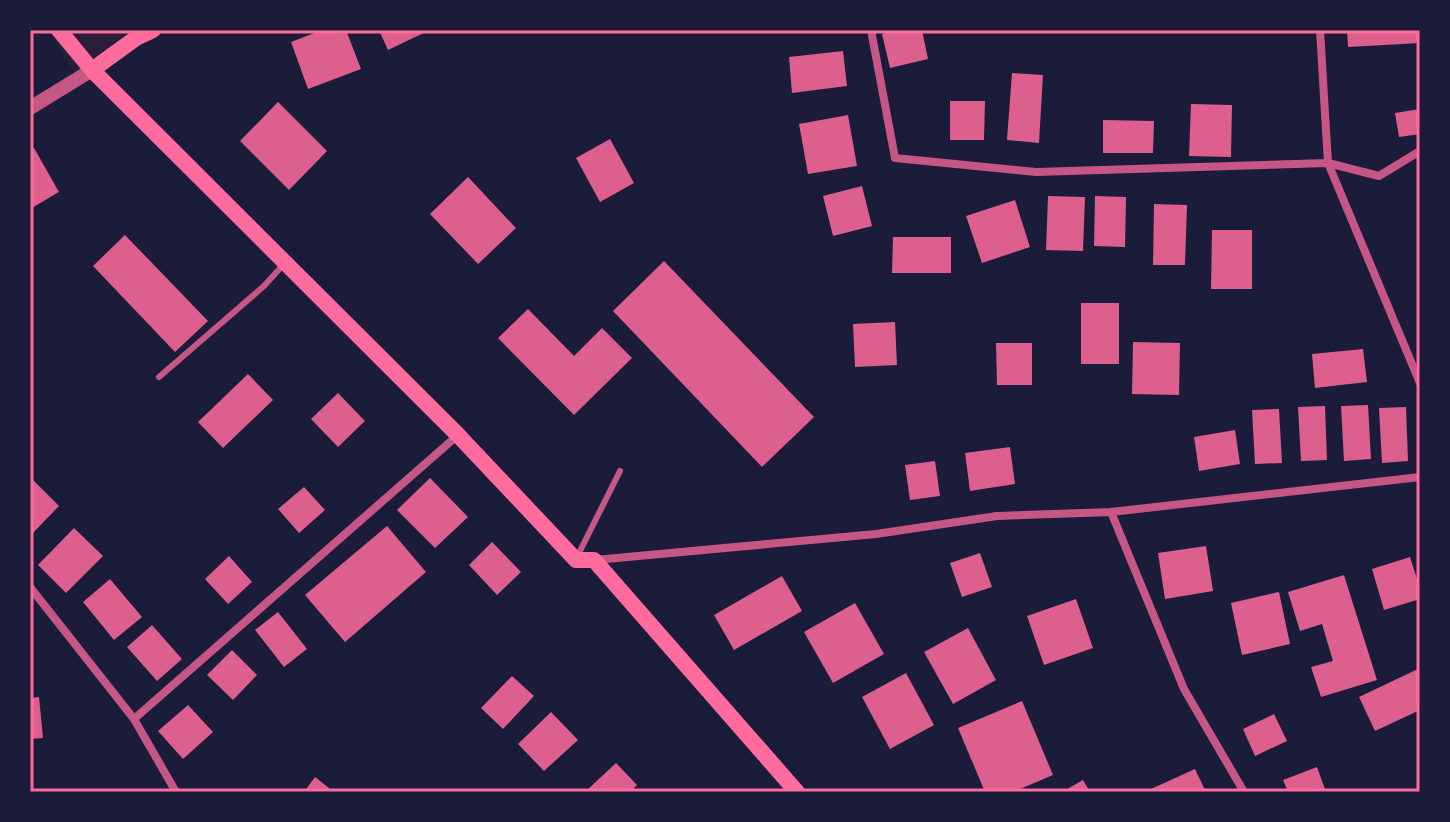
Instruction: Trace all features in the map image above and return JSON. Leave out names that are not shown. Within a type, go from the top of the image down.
[{"type":"main road","points":[[59,30],[92,70],[458,435],[576,560],[594,560],[797,792]]},
{"type":"main road","points":[[92,70],[136,38],[153,30]]},
{"type":"street","points":[[871,30],[895,158],[1036,172],[1328,163],[1379,176],[1420,151]]},
{"type":"street","points":[[1320,30],[1328,163],[1420,383]]},
{"type":"street","points":[[30,108],[92,70]]},
{"type":"street","points":[[134,719],[458,435]]},
{"type":"street","points":[[594,560],[876,534],[997,516],[1111,512],[1420,477]]},
{"type":"street","points":[[1111,512],[1184,689],[1244,792]]},
{"type":"street","points":[[30,587],[134,719],[176,792]]},
{"type":"lane","points":[[159,377],[264,286],[285,262]]},
{"type":"lane","points":[[576,560],[620,471]]},
{"type":"shaded area","points":[[48,30],[131,30],[75,74]]},
{"type":"building","points":[[322,30],[346,30],[361,69],[308,89],[291,42]]},
{"type":"building","points":[[379,30],[430,30],[388,50]]},
{"type":"building","points":[[922,30],[928,59],[890,68],[882,34]]},
{"type":"building","points":[[1347,30],[1420,30],[1420,43],[1348,47]]},
{"type":"building","points":[[843,51],[847,86],[792,93],[789,57]]},
{"type":"building","points":[[1012,73],[1043,75],[1039,143],[1007,140]]},
{"type":"building","points":[[950,101],[985,101],[984,140],[950,140]]},
{"type":"building","points":[[278,102],[327,151],[289,190],[240,141]]},
{"type":"building","points":[[1191,104],[1232,105],[1231,157],[1189,156]]},
{"type":"building","points":[[1420,109],[1420,134],[1399,137],[1395,113]]},
{"type":"building","points":[[848,115],[857,166],[808,174],[799,124]]},
{"type":"building","points":[[1103,120],[1154,121],[1153,153],[1103,153]]},
{"type":"building","points":[[610,139],[634,183],[600,202],[576,158]]},
{"type":"building","points":[[34,148],[59,192],[30,209],[30,151]]},
{"type":"building","points":[[468,177],[516,228],[478,264],[430,214]]},
{"type":"building","points":[[862,186],[872,226],[833,236],[823,196]]},
{"type":"building","points":[[1048,196],[1085,197],[1083,251],[1046,250]]},
{"type":"building","points":[[1095,196],[1126,197],[1125,247],[1094,246]]},
{"type":"building","points":[[1015,200],[1030,247],[982,263],[966,216]]},
{"type":"building","points":[[1154,204],[1187,205],[1185,265],[1153,265]]},
{"type":"building","points":[[1212,230],[1252,230],[1252,289],[1211,289]]},
{"type":"building","points":[[125,235],[208,321],[175,352],[93,266]]},
{"type":"building","points":[[893,237],[951,237],[951,273],[892,273]]},
{"type":"building","points":[[664,261],[814,417],[762,467],[613,311]]},
{"type":"building","points":[[1081,303],[1119,303],[1119,364],[1081,364]]},
{"type":"building","points":[[528,309],[574,356],[602,328],[632,358],[574,415],[498,338]]},
{"type":"building","points":[[895,322],[897,365],[855,367],[853,324]]},
{"type":"building","points":[[1133,342],[1180,343],[1179,395],[1132,394]]},
{"type":"building","points":[[996,343],[1032,343],[1032,385],[997,385]]},
{"type":"building","points":[[1363,349],[1367,382],[1315,388],[1312,354]]},
{"type":"building","points":[[248,374],[273,400],[223,448],[198,422]]},
{"type":"building","points":[[338,393],[365,421],[338,447],[311,419]]},
{"type":"building","points":[[1368,405],[1371,459],[1344,461],[1341,406]]},
{"type":"building","points":[[1325,406],[1327,460],[1301,461],[1298,407]]},
{"type":"building","points":[[1406,407],[1408,461],[1382,463],[1379,408]]},
{"type":"building","points":[[1279,409],[1282,463],[1255,464],[1252,410]]},
{"type":"building","points":[[1235,430],[1240,464],[1199,471],[1194,437]]},
{"type":"building","points":[[1010,447],[1015,484],[970,491],[965,453]]},
{"type":"building","points":[[935,461],[940,496],[910,500],[905,465]]},
{"type":"building","points":[[30,477],[59,506],[30,536]]},
{"type":"building","points":[[430,478],[468,517],[435,548],[397,510]]},
{"type":"building","points":[[304,487],[325,510],[299,533],[278,509]]},
{"type":"building","points":[[387,526],[426,572],[345,642],[305,595]]},
{"type":"building","points":[[74,528],[103,556],[66,593],[38,565]]},
{"type":"building","points":[[492,542],[521,572],[497,595],[469,565]]},
{"type":"building","points":[[1206,546],[1213,591],[1165,599],[1158,553]]},
{"type":"building","points":[[980,553],[992,587],[962,597],[950,563]]},
{"type":"building","points":[[229,556],[252,582],[228,604],[205,579]]},
{"type":"building","points":[[1410,557],[1420,588],[1420,599],[1384,610],[1372,569]]},
{"type":"building","points":[[1344,575],[1377,680],[1321,697],[1311,667],[1333,661],[1322,624],[1300,631],[1288,592]]},
{"type":"building","points":[[782,576],[802,611],[734,650],[714,615]]},
{"type":"building","points":[[110,579],[142,617],[114,640],[83,602]]},
{"type":"building","points":[[1279,592],[1290,644],[1242,655],[1231,603]]},
{"type":"building","points":[[1076,599],[1093,648],[1044,665],[1027,616]]},
{"type":"building","points":[[855,603],[884,654],[833,683],[804,632]]},
{"type":"building","points":[[278,612],[307,649],[284,667],[255,630]]},
{"type":"building","points":[[152,625],[182,659],[157,681],[127,647]]},
{"type":"building","points":[[968,628],[996,680],[953,704],[924,652]]},
{"type":"building","points":[[232,650],[257,675],[233,700],[207,675]]},
{"type":"building","points":[[1420,668],[1420,710],[1375,731],[1359,697]]},
{"type":"building","points":[[906,673],[934,725],[890,749],[862,697]]},
{"type":"building","points":[[512,676],[534,696],[503,729],[481,708]]},
{"type":"building","points":[[39,697],[43,738],[30,739],[30,698]]},
{"type":"building","points":[[1022,701],[1053,775],[1013,792],[985,792],[958,728]]},
{"type":"building","points":[[188,705],[213,732],[183,759],[158,731]]},
{"type":"building","points":[[551,712],[578,740],[544,771],[518,744]]},
{"type":"building","points":[[1274,714],[1287,741],[1255,756],[1243,729]]},
{"type":"building","points":[[616,763],[637,785],[630,792],[585,792]]},
{"type":"building","points":[[1317,767],[1326,792],[1288,792],[1283,780]]},
{"type":"building","points":[[1195,769],[1206,792],[1152,792],[1151,789]]},
{"type":"building","points":[[315,777],[334,792],[304,792]]},
{"type":"building","points":[[1083,780],[1090,792],[1062,792]]}]
